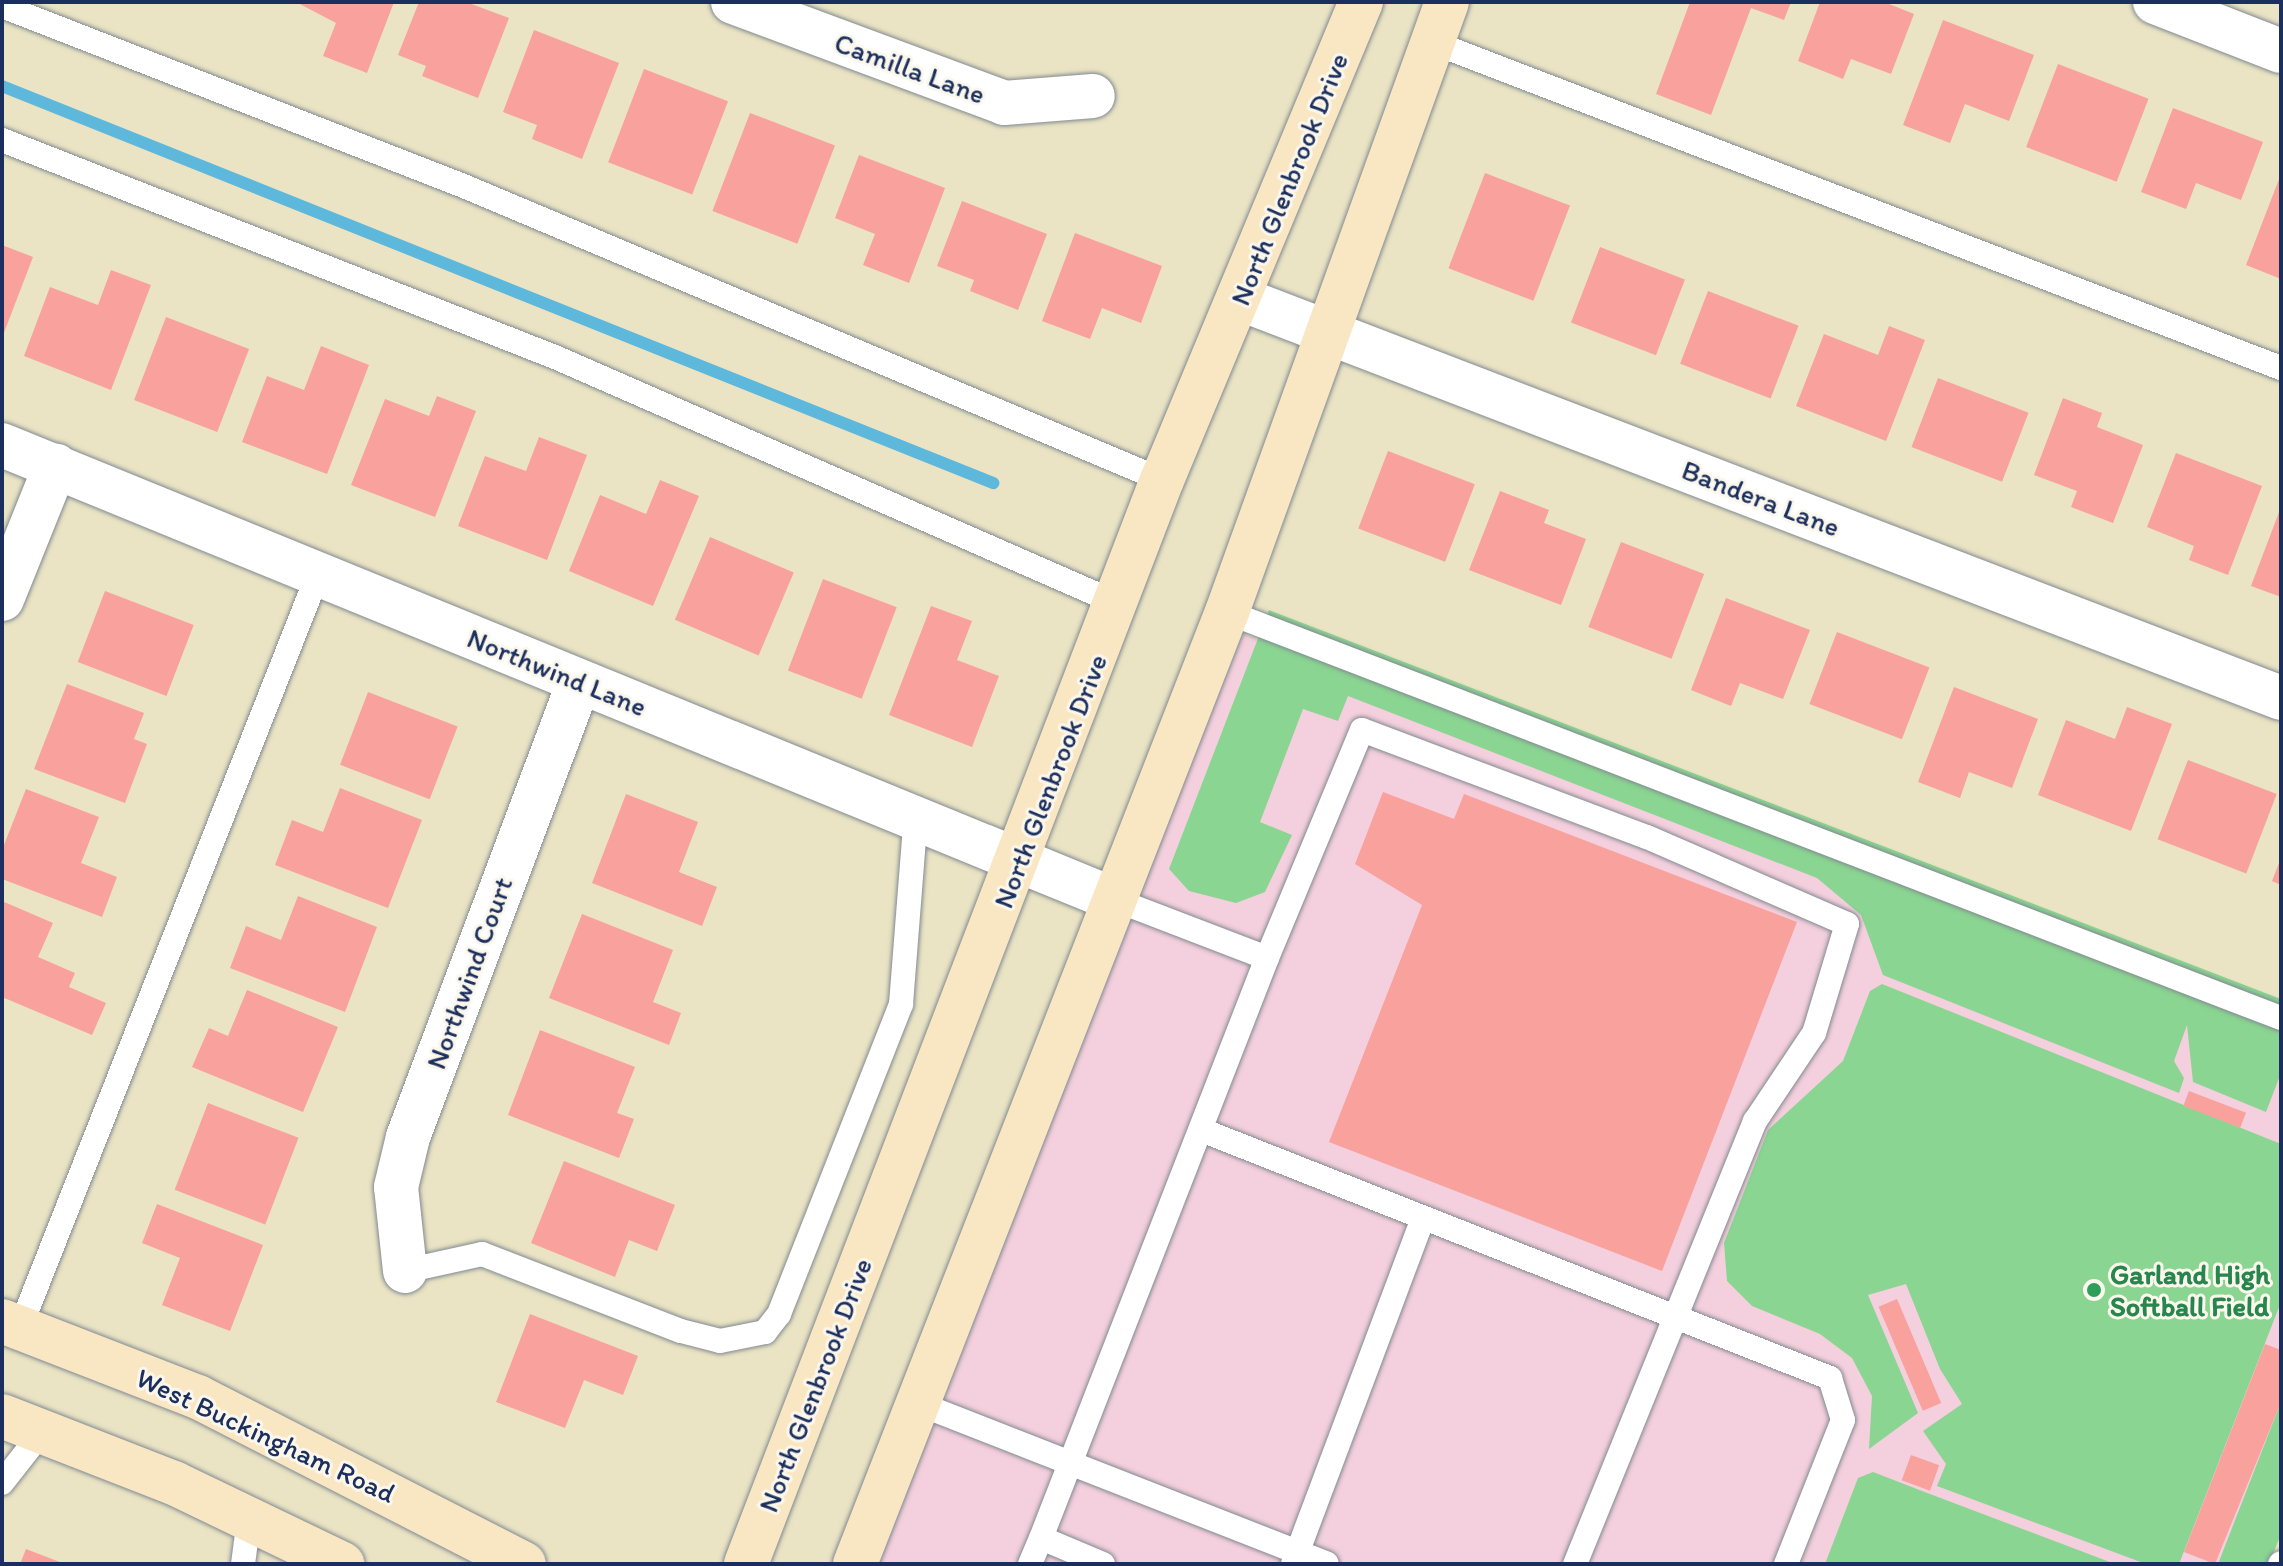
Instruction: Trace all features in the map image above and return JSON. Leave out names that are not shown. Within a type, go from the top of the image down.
[{"type":"main road","name":"North Glenbrook Drive","points":[[746,1564],[1119,604],[1162,480],[1241,299],[1361,2]]},
{"type":"main road","points":[[855,1564],[1227,612],[1447,2]]},
{"type":"main road","name":"West Buckingham Road","points":[[11,1324],[210,1403],[524,1564]]},
{"type":"main road","points":[[2,1416],[249,1519],[342,1564]]},
{"type":"street","name":"Camilla Lane","points":[[733,2],[1004,103],[1093,96]]},
{"type":"street","points":[[2155,2],[2281,51]]},
{"type":"street","name":"Bandera Lane","points":[[1241,299],[1329,330],[2281,698]]},
{"type":"street","name":"Northwind Lane","points":[[2,445],[579,682],[916,815],[1113,899]]},
{"type":"street","points":[[2,599],[56,465]]},
{"type":"street","name":"Northwind Court","points":[[405,1271],[396,1187],[408,1137],[579,682]]},
{"type":"lane","points":[[2,6],[466,187],[1162,480]]},
{"type":"lane","points":[[1432,42],[2281,368]]},
{"type":"lane","points":[[2,140],[555,357],[1119,604]]},
{"type":"lane","points":[[11,1324],[318,574]]},
{"type":"lane","points":[[1227,612],[2281,1018]]},
{"type":"lane","points":[[1030,1564],[1204,1131],[1267,958],[1362,730],[1647,837],[1847,924],[1814,1033],[1755,1121],[1671,1315],[1575,1564]]},
{"type":"lane","points":[[405,1271],[482,1254],[681,1331],[720,1341],[765,1332],[779,1314],[901,1004],[916,815]]},
{"type":"lane","points":[[1113,899],[1267,958]]},
{"type":"lane","points":[[1204,1131],[1422,1220],[1830,1378],[1843,1420],[1786,1564]]},
{"type":"lane","points":[[1296,1558],[1422,1220]]},
{"type":"lane","points":[[917,1403],[1296,1558],[1327,1564]]},
{"type":"lane","points":[[2,1483],[42,1432]]},
{"type":"lane","points":[[243,1564],[249,1519]]},
{"type":"lane","points":[[1041,1538],[1103,1564]]},
{"type":"shaded area","points":[[1243,634],[2281,1035],[2281,1509],[2260,1564],[873,1564]]},
{"type":"green space","points":[[1269,610],[2281,999],[2281,1073],[2266,1112],[2193,1082],[2187,1025],[2174,1061],[2184,1078],[2179,1093],[1883,975],[1861,915],[1817,878],[1348,696],[1338,721],[1303,709],[1260,822],[1292,835],[1265,892],[1236,903],[1189,891],[1169,869]]},
{"type":"green space","name":"Garland High Softball Field","points":[[1882,984],[2281,1144],[2281,1302],[2179,1564],[2146,1564],[1937,1486],[1946,1464],[1923,1431],[1962,1404],[1940,1369],[1906,1284],[1868,1295],[1918,1413],[1869,1449],[1872,1396],[1852,1358],[1820,1334],[1752,1306],[1727,1281],[1724,1243],[1768,1130],[1843,1061],[1870,991]]},
{"type":"green space","points":[[2281,1402],[2281,1534],[2269,1564],[2218,1564]]},
{"type":"green space","points":[[1873,1472],[2115,1564],[1825,1564],[1858,1478]]},
{"type":"building","points":[[296,2],[394,2],[367,73],[323,56],[336,23]]},
{"type":"building","points":[[419,2],[466,2],[509,18],[478,98],[422,76],[426,66],[398,55]]},
{"type":"building","points":[[1690,2],[1791,2],[1784,20],[1751,8],[1711,115],[1656,94]]},
{"type":"building","points":[[1820,2],[1884,2],[1914,14],[1891,74],[1851,59],[1843,79],[1798,61]]},
{"type":"building","points":[[1943,20],[2034,55],[2009,121],[1965,104],[1950,143],[1903,125]]},
{"type":"building","points":[[534,30],[619,63],[582,159],[532,139],[537,125],[503,112]]},
{"type":"building","points":[[2058,64],[2149,99],[2117,182],[2026,147]]},
{"type":"building","points":[[644,69],[728,101],[692,195],[608,162]]},
{"type":"building","points":[[2173,108],[2263,142],[2241,200],[2196,183],[2186,209],[2141,192]]},
{"type":"building","points":[[750,113],[835,146],[797,244],[712,211]]},
{"type":"building","points":[[859,155],[945,188],[909,283],[863,265],[875,234],[835,218]]},
{"type":"building","points":[[1485,173],[1570,206],[1533,301],[1448,268]]},
{"type":"building","points":[[2281,174],[2281,279],[2246,265]]},
{"type":"building","points":[[962,201],[1047,234],[1018,310],[970,291],[974,280],[937,266]]},
{"type":"building","points":[[1075,233],[1162,266],[1141,323],[1102,308],[1090,339],[1042,321]]},
{"type":"building","points":[[2,245],[33,257],[2,338]]},
{"type":"building","points":[[1600,247],[1685,280],[1656,355],[1571,323]]},
{"type":"building","points":[[111,270],[151,285],[111,390],[24,356],[50,287],[98,305]]},
{"type":"building","points":[[1708,291],[1799,326],[1771,399],[1680,364]]},
{"type":"building","points":[[166,317],[249,349],[217,432],[134,400]]},
{"type":"building","points":[[1889,326],[1925,340],[1886,441],[1796,406],[1824,334],[1878,355]]},
{"type":"building","points":[[321,346],[369,365],[327,474],[242,442],[267,376],[304,390]]},
{"type":"building","points":[[1938,378],[2029,413],[2002,482],[1911,447]]},
{"type":"building","points":[[437,396],[476,411],[435,517],[351,485],[385,399],[429,416]]},
{"type":"building","points":[[2063,398],[2102,413],[2097,427],[2143,445],[2113,523],[2071,507],[2077,491],[2034,475]]},
{"type":"building","points":[[539,437],[587,455],[547,560],[458,526],[485,456],[526,471]]},
{"type":"building","points":[[1388,451],[1475,484],[1445,562],[1358,528]]},
{"type":"building","points":[[2176,453],[2262,486],[2228,575],[2189,560],[2194,546],[2147,527]]},
{"type":"building","points":[[660,480],[699,496],[653,606],[569,571],[600,495],[646,514]]},
{"type":"building","points":[[1500,491],[1549,510],[1544,523],[1586,539],[1561,605],[1469,570]]},
{"type":"building","points":[[2281,507],[2281,597],[2251,586]]},
{"type":"building","points":[[710,537],[794,573],[759,655],[675,620]]},
{"type":"building","points":[[1621,542],[1704,574],[1671,659],[1588,627]]},
{"type":"building","points":[[823,579],[897,607],[862,699],[788,670]]},
{"type":"building","points":[[105,591],[194,625],[166,696],[78,662]]},
{"type":"building","points":[[1726,598],[1810,630],[1783,699],[1740,683],[1731,706],[1691,690]]},
{"type":"building","points":[[931,606],[972,621],[957,660],[999,676],[972,747],[889,715]]},
{"type":"building","points":[[1837,632],[1929,667],[1902,739],[1809,704]]},
{"type":"building","points":[[67,684],[144,713],[134,739],[147,744],[125,803],[34,769]]},
{"type":"building","points":[[1954,687],[2038,719],[2012,788],[1969,772],[1960,798],[1918,782]]},
{"type":"building","points":[[368,692],[458,726],[430,799],[340,765]]},
{"type":"building","points":[[2127,707],[2172,724],[2131,831],[2038,795],[2066,720],[2115,739]]},
{"type":"building","points":[[2188,760],[2277,794],[2246,873],[2158,839]]},
{"type":"building","points":[[340,788],[422,820],[388,908],[275,865],[292,820],[323,832]]},
{"type":"building","points":[[26,789],[99,817],[81,863],[117,877],[102,917],[2,879],[2,850]]},
{"type":"building","points":[[1383,792],[1454,819],[1464,794],[1797,922],[1662,1271],[1329,1142],[1422,905],[1355,864]]},
{"type":"building","points":[[626,794],[698,822],[679,872],[717,887],[702,926],[592,883]]},
{"type":"building","points":[[2281,858],[2281,885],[2272,881]]},
{"type":"building","points":[[298,896],[377,927],[345,1012],[230,968],[246,926],[281,940]]},
{"type":"building","points":[[2,901],[53,923],[38,957],[75,973],[69,987],[106,1003],[92,1035],[2,997]]},
{"type":"building","points":[[582,914],[673,950],[653,1002],[681,1013],[669,1045],[549,998]]},
{"type":"building","points":[[247,990],[338,1027],[303,1112],[192,1067],[209,1028],[228,1036]]},
{"type":"building","points":[[540,1030],[635,1067],[617,1113],[634,1119],[619,1158],[508,1115]]},
{"type":"building","points":[[2189,1091],[2246,1113],[2240,1128],[2183,1106]]},
{"type":"building","points":[[208,1103],[299,1138],[265,1225],[175,1190]]},
{"type":"building","points":[[564,1161],[675,1205],[657,1251],[629,1240],[615,1277],[531,1243]]},
{"type":"building","points":[[157,1204],[263,1245],[230,1331],[162,1305],[180,1258],[142,1243]]},
{"type":"building","points":[[1897,1299],[1941,1403],[1923,1411],[1879,1307]]},
{"type":"building","points":[[530,1314],[638,1356],[623,1395],[584,1380],[565,1428],[496,1402]]},
{"type":"building","points":[[2265,1344],[2281,1350],[2281,1402],[2215,1564],[2184,1552]]},
{"type":"building","points":[[1911,1455],[1939,1465],[1930,1491],[1902,1480]]},
{"type":"building","points":[[26,1549],[65,1564],[20,1564]]},
{"type":"waterway","points":[[2,86],[993,483]]},
{"type":"place","name":"Garland High Softball Field","points":[[2094,1290]]}]
